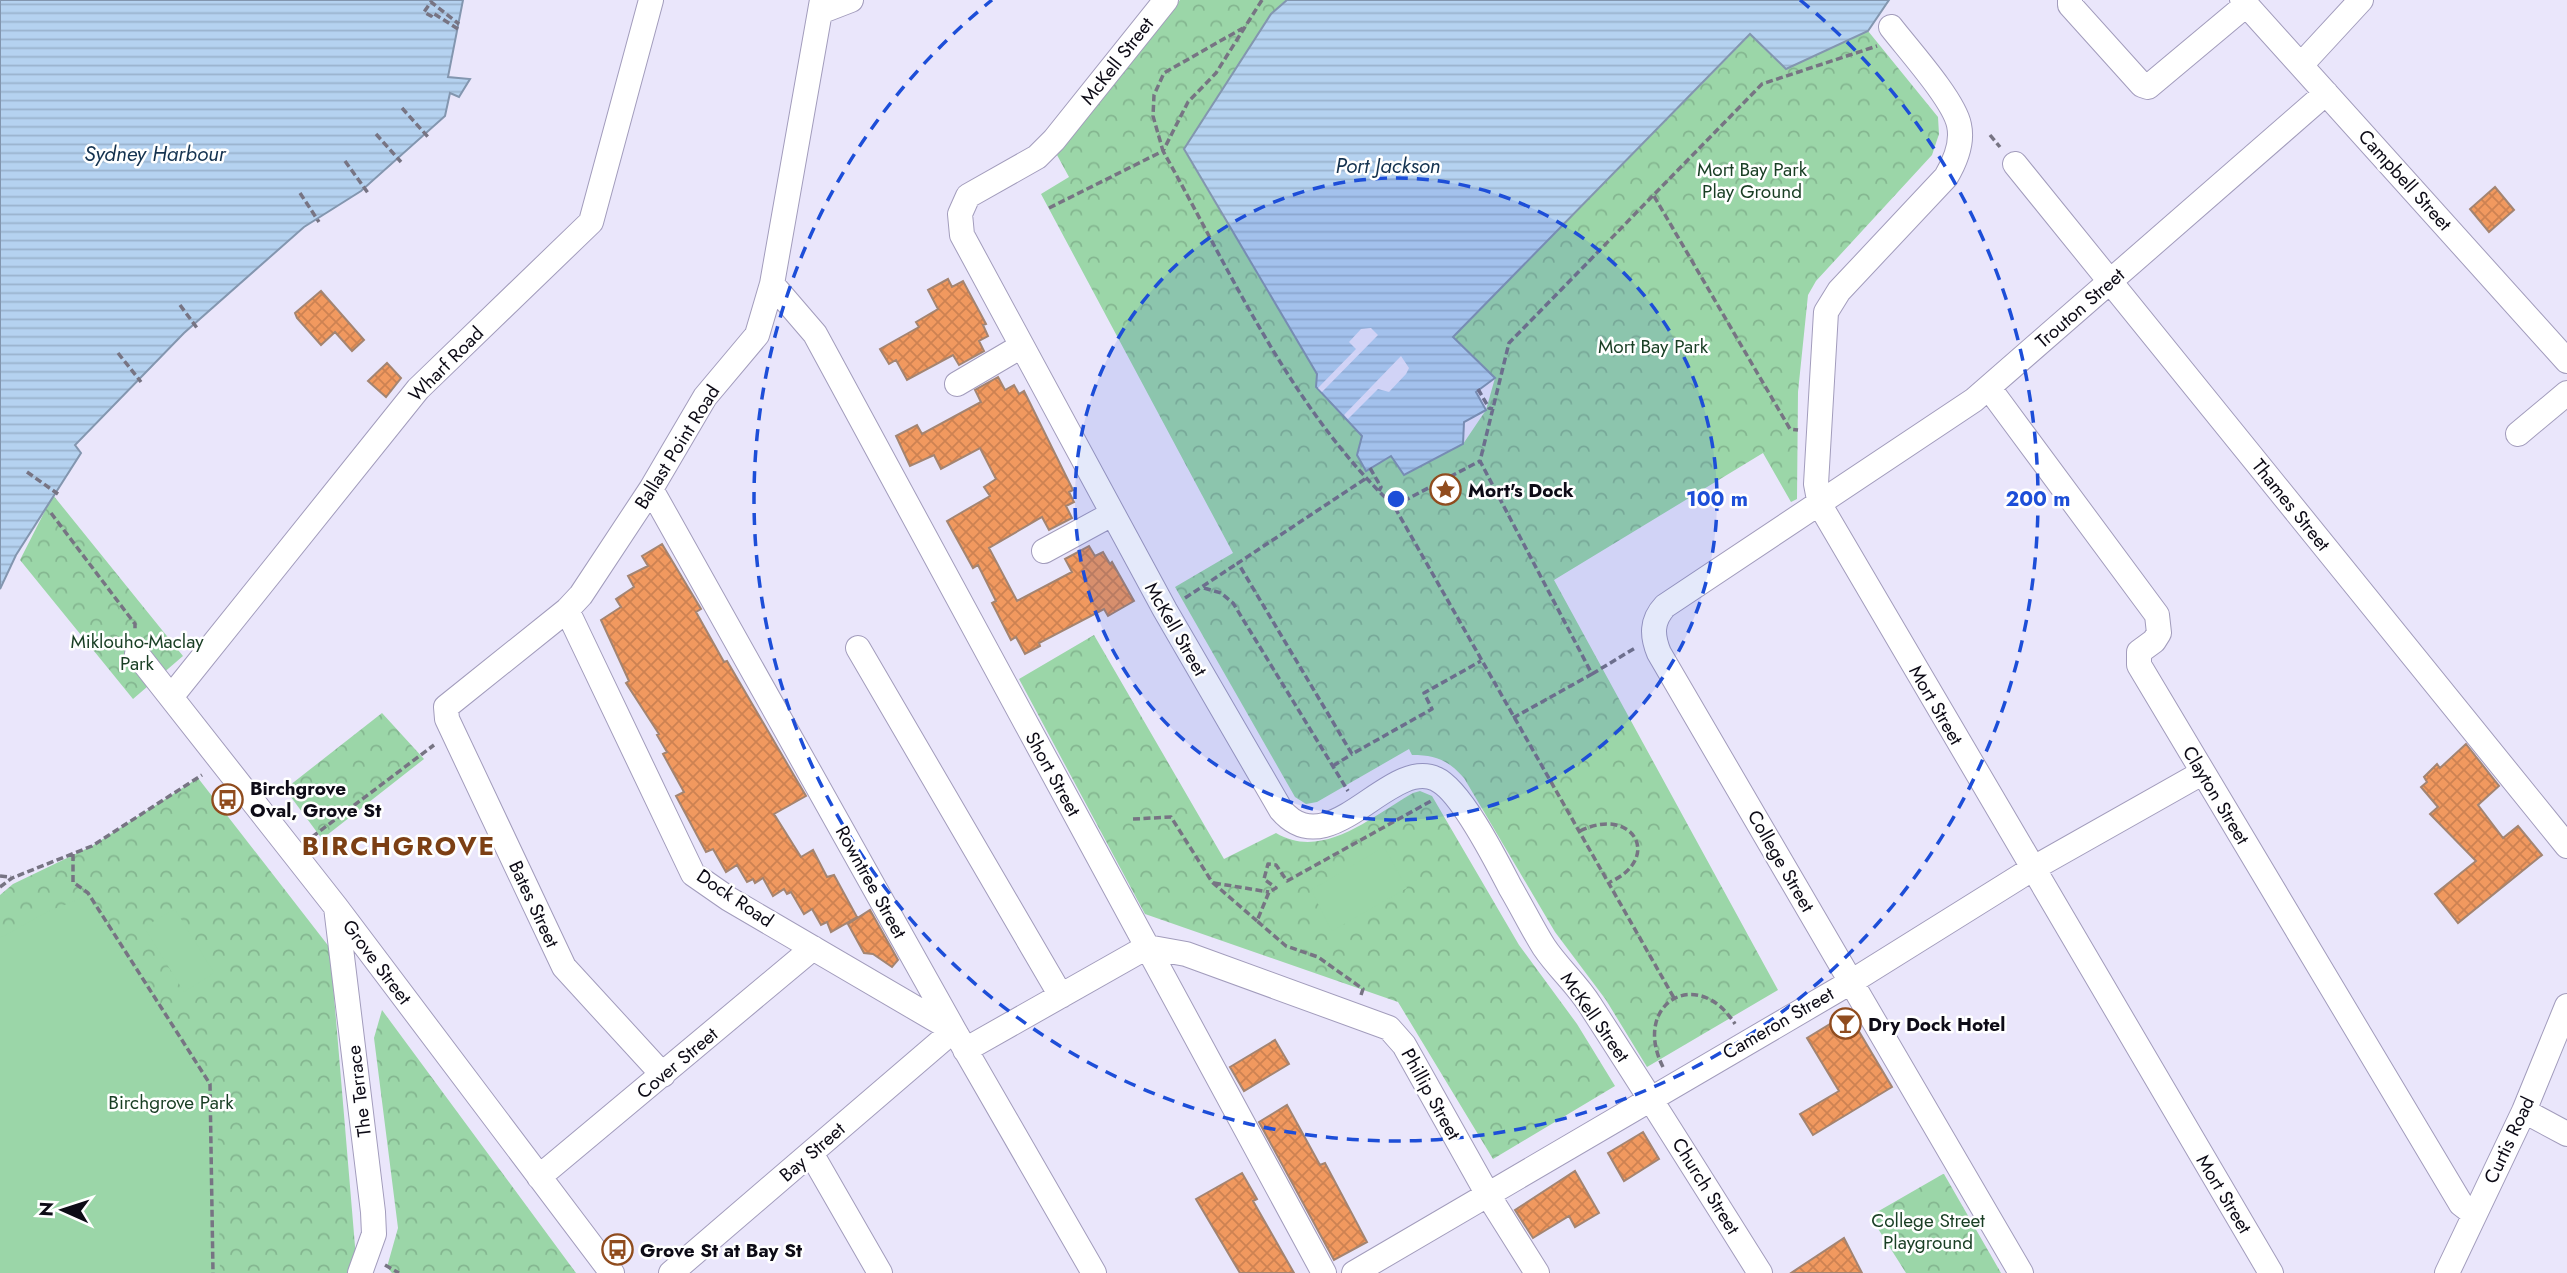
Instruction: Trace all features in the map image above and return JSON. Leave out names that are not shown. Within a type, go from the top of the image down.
[{"type":"street","name":"Wharf Road","points":[[171,697],[418,389],[591,222],[651,0]]},
{"type":"street","points":[[821,6],[851,0]]},
{"type":"street","name":"McKell Street","points":[[1166,0],[1054,140],[1037,157],[968,196],[960,214],[962,235],[1164,610],[1264,781],[1292,823],[1306,827],[1325,827],[1404,781],[1421,776],[1436,779],[1451,790],[1485,842],[1545,948],[1588,1001],[1651,1099]]},
{"type":"street","points":[[2070,0],[2070,5],[2145,87],[2151,86],[2244,3]]},
{"type":"street","points":[[2301,65],[2361,0]]},
{"type":"street","name":"Campbell Street","points":[[2244,3],[2567,361]]},
{"type":"street","name":"Ballast Point Road","points":[[449,719],[452,699],[567,611],[581,596],[651,488],[705,397],[757,335],[772,284],[821,6]]},
{"type":"street","name":"Mort Street","points":[[1894,32],[1953,108],[1960,128],[1954,163],[1946,177],[1839,291],[1826,312],[1816,484],[1820,505],[2271,1273]]},
{"type":"street","name":"Trouton Street","points":[[1820,505],[1989,388],[2326,93]]},
{"type":"street","name":"Thames Street","points":[[2015,164],[2567,846]]},
{"type":"street","name":"Short Street","points":[[772,284],[815,334],[1324,1273]]},
{"type":"street","points":[[957,384],[1020,347]]},
{"type":"street","name":"Clayton Street","points":[[1989,388],[2157,615],[2159,633],[2154,641],[2139,652],[2139,665],[2461,1204],[2474,1214]]},
{"type":"street","points":[[2518,434],[2567,393]]},
{"type":"street","name":"Rowntree Street","points":[[651,488],[959,1040],[1094,1273]]},
{"type":"street","points":[[1654,641],[1655,621],[1665,606],[1820,505]]},
{"type":"street","points":[[1044,551],[1112,514]]},
{"type":"street","name":"Dock Road","points":[[567,611],[693,874],[813,948],[895,994],[959,1040]]},
{"type":"street","name":"College Street","points":[[1654,641],[2021,1273]]},
{"type":"street","points":[[858,648],[1060,996]]},
{"type":"street","name":"Grove Street","points":[[137,654],[224,761],[612,1273]]},
{"type":"street","name":"Bates Street","points":[[449,719],[564,967],[663,1075]]},
{"type":"street","name":"Cameron Street","points":[[1354,1273],[1651,1099],[1672,1084],[1851,982],[2032,869],[2202,773]]},
{"type":"street","name":"The Terrace","points":[[336,908],[373,1212],[374,1234],[360,1273]]},
{"type":"street","name":"Bay Street","points":[[671,1273],[811,1153],[959,1040],[1060,996],[1147,947]]},
{"type":"street","name":"Phillip Street","points":[[1147,947],[1186,954],[1389,1028],[1404,1045],[1488,1195],[1536,1273]]},
{"type":"street","name":"Cover Street","points":[[539,1177],[813,948]]},
{"type":"street","points":[[895,994],[914,988],[924,977]]},
{"type":"street","name":"Curtis Road","points":[[2447,1273],[2524,1111],[2567,1006]]},
{"type":"street","name":"Church Street","points":[[1651,1099],[1760,1273]]},
{"type":"street","points":[[2524,1111],[2567,1134]]},
{"type":"street","points":[[811,1153],[880,1273]]},
{"type":"path","points":[[1049,208],[1163,151],[1188,102],[1216,74],[1262,0]]},
{"type":"path","points":[[431,2],[459,26],[433,13],[431,16],[424,12],[431,2]]},
{"type":"path","points":[[1245,27],[1164,73],[1154,94],[1153,116],[1163,151],[1301,399],[1365,479],[1394,506],[1674,998]]},
{"type":"path","points":[[1592,674],[1480,461],[1509,343],[1762,84],[1880,46],[1894,32]]},
{"type":"path","points":[[402,108],[428,137]]},
{"type":"path","points":[[376,134],[401,162]]},
{"type":"path","points":[[345,161],[368,194]]},
{"type":"path","points":[[300,193],[319,222]]},
{"type":"path","points":[[1654,196],[1790,429],[1818,434]]},
{"type":"path","points":[[180,305],[197,328]]},
{"type":"path","points":[[118,353],[141,382]]},
{"type":"path","points":[[1478,389],[1489,408],[1493,409]]},
{"type":"path","points":[[1394,506],[1480,461]]},
{"type":"path","points":[[1370,468],[1381,487],[1378,492]]},
{"type":"path","points":[[27,472],[58,494]]},
{"type":"path","points":[[1164,610],[1204,588],[1365,479]]},
{"type":"path","points":[[51,513],[135,624],[137,654]]},
{"type":"path","points":[[1238,563],[1352,754]]},
{"type":"path","points":[[1204,588],[1221,593],[1233,603],[1358,808]]},
{"type":"path","points":[[1513,718],[1636,648],[1654,641]]},
{"type":"path","points":[[1334,766],[1432,709],[1424,693],[1481,661]]},
{"type":"path","points":[[312,837],[449,719]]},
{"type":"path","points":[[0,887],[12,878],[92,846],[224,761]]},
{"type":"path","points":[[1257,921],[1269,892],[1451,790]]},
{"type":"path","points":[[1133,819],[1171,817],[1212,882],[1286,946],[1318,957],[1363,989],[1354,1016]]},
{"type":"path","points":[[1580,831],[1610,822],[1630,830],[1636,838],[1639,848],[1632,866],[1610,882]]},
{"type":"path","points":[[73,854],[73,882],[88,893],[210,1084],[213,1273]]},
{"type":"path","points":[[1276,888],[1264,879],[1268,864],[1280,868],[1287,881]]},
{"type":"path","points":[[0,876],[12,878]]},
{"type":"path","points":[[1212,882],[1269,892]]},
{"type":"path","points":[[1672,1084],[1654,1050],[1653,1029],[1658,1012],[1674,998],[1688,993],[1706,995],[1720,1003],[1734,1021],[1744,1043]]},
{"type":"green space","name":"Mort Bay Park","points":[[1180,0],[1287,0],[1271,15],[1184,150],[1317,374],[1316,387],[1362,436],[1357,455],[1367,470],[1391,456],[1463,444],[1486,410],[1495,378],[1453,337],[1751,34],[1786,69],[1868,31],[1938,117],[1939,134],[1932,155],[1816,281],[1808,295],[1798,392],[1797,499],[1791,502],[1763,453],[1554,580],[1778,990],[1647,1067],[1606,1000],[1555,932],[1464,778],[1447,763],[1428,756],[1412,755],[1409,749],[1317,802],[1306,804],[1295,797],[1175,587],[1233,553],[1041,194],[1069,177],[1057,155]]},
{"type":"green space","name":"Miklouho-Maclay Park","points":[[53,495],[183,656],[133,699],[20,560]]},
{"type":"green space","points":[[1094,635],[1224,859],[1276,833],[1294,840],[1311,842],[1329,839],[1364,823],[1413,793],[1420,791],[1432,796],[1519,945],[1577,1024],[1615,1086],[1493,1159],[1398,1002],[1145,914],[1019,679]]},
{"type":"green space","points":[[382,713],[424,759],[322,839],[285,789]]},
{"type":"green space","name":"Birchgrove Park","points":[[198,778],[330,948],[356,1258],[349,1273],[0,1273],[0,895],[13,884],[92,846]]},
{"type":"green space","points":[[1384,847],[1407,888],[1332,931],[1311,890]]},
{"type":"green space","points":[[87,896],[217,1087],[220,1273],[0,1273],[0,938],[47,912]]},
{"type":"green space","points":[[175,909],[214,973],[184,992],[144,927]]},
{"type":"green space","points":[[382,1010],[576,1273],[392,1273],[387,1267],[398,1228],[374,1038]]},
{"type":"green space","name":"College Street Playground","points":[[1944,1174],[2001,1273],[1906,1273],[1870,1216]]},
{"type":"water","name":"Sydney Harbour","points":[[0,0],[463,0],[448,77],[470,79],[459,97],[450,93],[445,116],[361,191],[304,227],[184,333],[75,445],[81,453],[16,555],[0,589]]},
{"type":"water","name":"Port Jackson","points":[[1287,0],[1889,0],[1868,31],[1786,69],[1750,34],[1453,337],[1495,378],[1476,392],[1486,410],[1464,422],[1463,444],[1404,475],[1391,456],[1366,471],[1357,455],[1362,436],[1316,387],[1317,374],[1184,149],[1271,14]]},
{"type":"pier","points":[[1371,328],[1378,335],[1322,392],[1318,388],[1356,349],[1349,342],[1361,329]]},
{"type":"pier","points":[[1401,356],[1409,368],[1406,374],[1389,392],[1378,389],[1348,419],[1344,415]]},
{"type":"building","points":[[2495,187],[2514,210],[2489,232],[2470,209]]},
{"type":"building","points":[[948,279],[952,287],[963,281],[986,324],[983,325],[988,336],[979,341],[984,351],[959,365],[953,355],[907,380],[896,360],[889,364],[880,349],[919,327],[916,322],[938,309],[928,290]]},
{"type":"building","points":[[321,291],[364,340],[352,351],[335,332],[321,345],[297,318],[295,313]]},
{"type":"building","points":[[387,363],[401,378],[386,397],[368,381]]},
{"type":"building","points":[[998,377],[1005,390],[1014,385],[1019,394],[1024,391],[1073,490],[1069,492],[1074,502],[1066,506],[1072,518],[1049,530],[1042,517],[989,548],[1017,601],[1072,572],[1065,559],[1089,546],[1095,556],[1103,552],[1110,564],[1112,562],[1134,601],[1108,616],[1104,609],[1039,643],[1040,646],[1025,654],[1016,637],[1011,640],[992,603],[996,601],[978,565],[973,568],[947,521],[990,496],[984,487],[996,479],[980,448],[941,469],[934,455],[910,466],[896,436],[917,425],[922,434],[981,402],[975,390]]},
{"type":"building","points":[[662,544],[701,609],[696,612],[724,662],[727,661],[806,796],[774,814],[801,857],[813,850],[827,877],[834,875],[857,917],[831,932],[827,922],[821,925],[812,909],[804,914],[791,892],[787,894],[784,889],[773,896],[763,878],[755,883],[753,879],[747,882],[737,865],[726,872],[713,849],[706,852],[676,796],[684,792],[663,754],[667,752],[657,735],[659,734],[626,683],[629,681],[601,620],[621,607],[616,599],[634,587],[628,576],[648,566],[642,556]]},
{"type":"building","points":[[2466,744],[2499,786],[2478,805],[2503,838],[2518,826],[2542,855],[2458,923],[2435,894],[2476,861],[2430,814],[2438,807],[2421,787],[2427,782],[2424,777],[2437,764],[2440,768]]},
{"type":"building","points":[[870,910],[898,960],[892,967],[873,954],[864,953],[848,924]]},
{"type":"building","points":[[1848,1013],[1892,1087],[1813,1135],[1800,1114],[1839,1091],[1807,1038]]},
{"type":"building","points":[[1275,1040],[1289,1064],[1244,1091],[1230,1067]]},
{"type":"building","points":[[1287,1105],[1320,1165],[1325,1163],[1367,1242],[1334,1260],[1259,1122]]},
{"type":"building","points":[[1643,1132],[1659,1159],[1624,1181],[1608,1153]]},
{"type":"building","points":[[1575,1171],[1599,1213],[1575,1227],[1569,1216],[1533,1238],[1515,1210]]},
{"type":"building","points":[[1242,1173],[1257,1199],[1253,1201],[1294,1273],[1240,1273],[1196,1199]]},
{"type":"building","points":[[1844,1238],[1862,1273],[1791,1273]]},
{"type":"place","name":"Mort's Dock","points":[[1445,490]]},
{"type":"place","name":"Birchgrove Oval, Grove St","points":[[227,799]]},
{"type":"place","name":"Dry Dock Hotel","points":[[1845,1024]]},
{"type":"place","name":"Grove St at Bay St","points":[[617,1250]]},
{"type":"district","name":"BIRCHGROVE","points":[[399,846]]},
{"type":"park label","name":"Mort Bay Park Play Ground","points":[[1752,180]]}]
